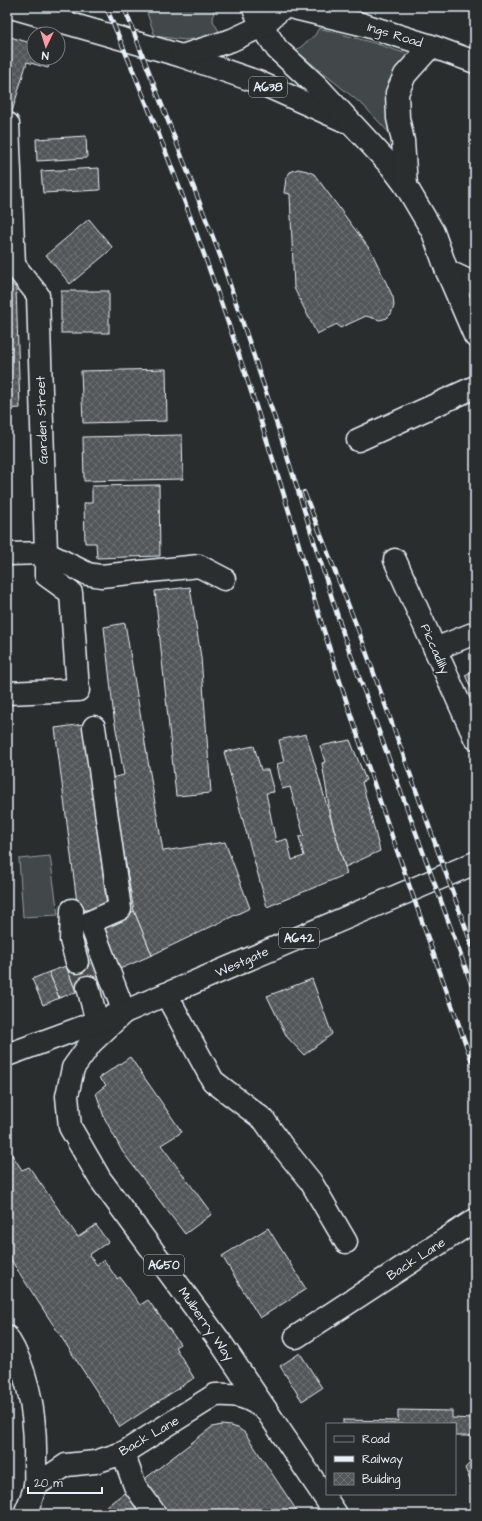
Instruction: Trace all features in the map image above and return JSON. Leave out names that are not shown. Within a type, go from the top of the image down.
[{"type":"main road","name":"A638","points":[[11,7],[182,56],[258,82],[351,124]]},
{"type":"main road","points":[[182,56],[232,40],[258,17],[283,7]]},
{"type":"main road","name":"Ings Road","points":[[290,7],[311,11],[388,33],[431,46],[475,62]]},
{"type":"main road","points":[[356,7],[388,33]]},
{"type":"main road","name":"A638","points":[[258,17],[277,49],[317,86],[391,166],[406,186],[432,232],[475,336]]},
{"type":"main road","name":"A638","points":[[406,186],[403,141],[398,118],[397,92],[405,75],[431,46]]},
{"type":"main road","points":[[8,124],[10,264]]},
{"type":"main road","name":"Garden Street","points":[[7,693],[78,690],[71,593],[44,579],[46,553],[36,482],[34,435],[38,295],[10,264]]},
{"type":"main road","points":[[447,271],[475,284]]},
{"type":"main road","points":[[358,440],[475,387]]},
{"type":"main road","points":[[7,554],[46,553],[88,574],[101,576],[199,566],[224,579]]},
{"type":"main road","name":"Piccadilly","points":[[395,560],[475,738]]},
{"type":"main road","points":[[435,649],[475,633]]},
{"type":"main road","points":[[94,727],[120,909],[90,922],[124,1012]]},
{"type":"main road","name":"Westgate","points":[[7,1055],[124,1012],[475,863]]},
{"type":"main road","points":[[68,920],[71,940],[78,962]]},
{"type":"main road","points":[[88,987],[97,1022]]},
{"type":"main road","points":[[166,994],[213,1081],[264,1120],[282,1146],[311,1182],[346,1242]]},
{"type":"main road","name":"Mulberry Way","points":[[124,1012],[91,1043],[73,1068],[67,1096],[70,1127],[100,1178],[221,1343],[336,1514]]},
{"type":"main road","name":"Back Lane","points":[[296,1337],[475,1220]]},
{"type":"main road","points":[[8,1343],[16,1352],[26,1379],[33,1411],[35,1486],[25,1514]]},
{"type":"main road","name":"Back Lane","points":[[35,1486],[66,1465],[95,1462],[123,1453],[215,1395],[232,1394],[251,1400],[266,1410]]},
{"type":"main road","points":[[123,1453],[135,1486],[155,1514]]},
{"type":"shaded area","points":[[145,7],[214,7],[213,21],[220,33],[185,40],[155,36]]},
{"type":"shaded area","points":[[319,28],[407,54],[396,73],[395,139],[364,106],[296,51],[315,35]]},
{"type":"shaded area","points":[[50,856],[58,915],[23,917],[19,859]]},
{"type":"building","points":[[7,36],[26,42],[26,65],[11,115],[7,113]]},
{"type":"building","points":[[86,136],[87,158],[37,161],[36,139]]},
{"type":"building","points":[[99,168],[100,190],[43,193],[41,171]]},
{"type":"building","points":[[298,169],[314,174],[371,251],[393,297],[394,306],[391,314],[387,318],[380,320],[366,316],[340,328],[337,324],[317,334],[294,288],[290,194],[284,193],[286,178],[290,172]]},
{"type":"building","points":[[89,219],[113,248],[70,284],[46,255]]},
{"type":"building","points":[[7,280],[16,288],[20,408],[7,409]]},
{"type":"building","points":[[61,291],[109,291],[109,333],[61,333]]},
{"type":"building","points":[[166,369],[167,421],[83,423],[81,371]]},
{"type":"building","points":[[182,435],[183,479],[84,481],[83,437]]},
{"type":"building","points":[[159,485],[160,556],[97,558],[96,543],[85,543],[84,503],[92,503],[92,486]]},
{"type":"building","points":[[190,587],[201,657],[211,793],[176,796],[155,591]]},
{"type":"building","points":[[125,623],[163,851],[225,842],[250,908],[152,955],[134,911],[111,778],[124,775],[114,718],[104,627]]},
{"type":"building","points":[[475,670],[475,696],[465,675]]},
{"type":"building","points":[[84,724],[107,907],[78,911],[55,728]]},
{"type":"building","points":[[306,734],[347,874],[267,907],[224,752],[254,746],[261,770],[268,770],[274,792],[266,793],[276,842],[287,839],[292,860],[304,856],[299,837],[304,836],[290,787],[282,789],[277,764],[284,762],[279,740]]},
{"type":"building","points":[[350,740],[366,780],[362,782],[380,851],[345,867],[331,818],[322,763],[325,762],[320,746]]},
{"type":"building","points":[[134,911],[152,955],[113,972],[96,929]]},
{"type":"building","points":[[91,937],[108,980],[76,992],[66,966],[84,959],[77,942]]},
{"type":"building","points":[[66,966],[76,992],[59,998],[49,972]]},
{"type":"building","points":[[49,972],[59,998],[43,1005],[32,979]]},
{"type":"building","points":[[312,979],[332,1034],[304,1055],[287,1037],[267,996]]},
{"type":"building","points":[[130,1057],[182,1132],[161,1145],[212,1214],[185,1234],[122,1151],[104,1117],[96,1093],[106,1085],[99,1078]]},
{"type":"building","points":[[7,1147],[22,1170],[29,1167],[78,1237],[96,1225],[108,1242],[89,1255],[97,1265],[104,1260],[117,1279],[120,1277],[140,1305],[148,1300],[180,1344],[175,1347],[194,1378],[120,1427],[7,1254]]},
{"type":"building","points":[[268,1228],[306,1289],[260,1318],[222,1256]]},
{"type":"building","points":[[300,1353],[322,1388],[302,1401],[280,1366]]},
{"type":"building","points":[[398,1410],[452,1411],[452,1418],[475,1419],[475,1436],[456,1436],[456,1423],[343,1423],[343,1420],[398,1421]]},
{"type":"building","points":[[222,1425],[238,1428],[245,1433],[299,1514],[202,1514],[200,1510],[194,1514],[168,1514],[142,1481],[212,1427]]},
{"type":"building","points":[[475,1458],[475,1488],[472,1485],[465,1468]]},
{"type":"building","points":[[127,1491],[140,1514],[96,1514]]},
{"type":"tunnel","points":[[77,962],[88,987]]},
{"type":"railway","points":[[106,7],[159,135],[231,330],[274,462],[320,618],[360,742],[475,1070]]},
{"type":"railway","points":[[124,7],[221,258],[281,437],[344,636],[475,994]]},
{"type":"railway","points":[[304,492],[359,632],[475,954]]}]
